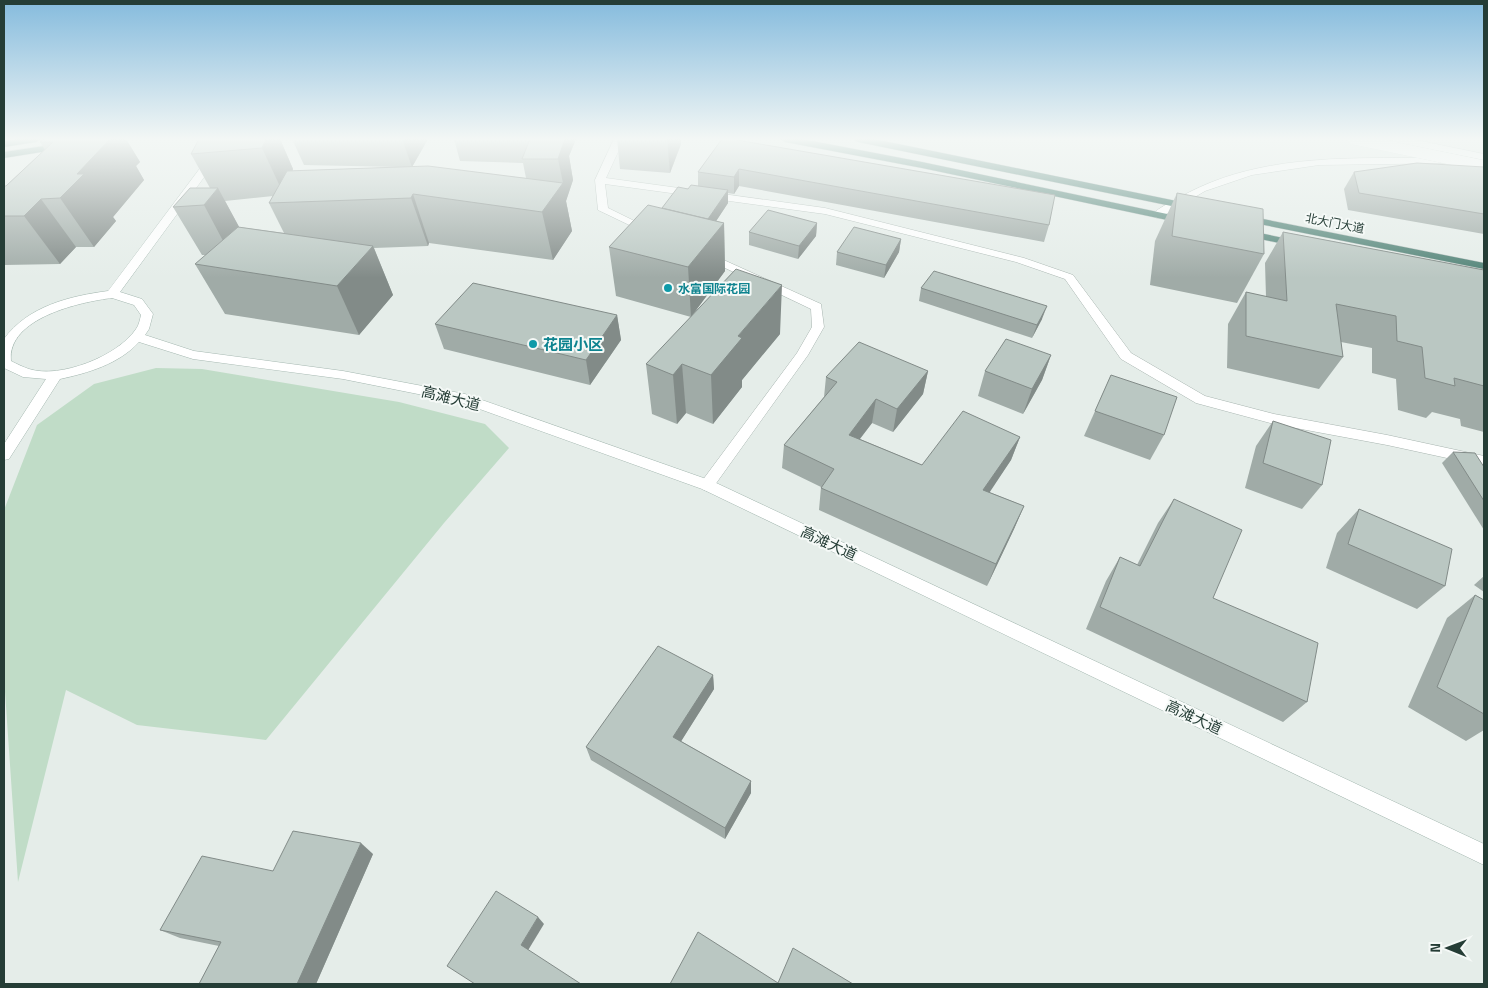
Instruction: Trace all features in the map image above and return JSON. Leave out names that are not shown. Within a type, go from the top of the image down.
[{"type":"highway","points":[[1016,185],[1198,224]]},
{"type":"highway","points":[[1083,185],[1200,209]]},
{"type":"highway","name":"北大门大道","points":[[1236,216],[1484,266]]},
{"type":"highway","name":"北大门大道","points":[[1234,231],[1311,246]]},
{"type":"main road","points":[[112,294],[193,185]]},
{"type":"main road","points":[[601,185],[603,210],[660,235]]},
{"type":"main road","points":[[637,185],[825,211],[1020,260],[1069,277],[1126,356],[1201,400],[1274,419],[1387,440],[1484,461]]},
{"type":"main road","points":[[1156,215],[1201,189],[1212,185]]},
{"type":"main road","points":[[695,250],[817,307],[818,320],[818,327],[802,354],[706,484]]},
{"type":"main road","points":[[112,294],[138,302],[145,309],[147,319],[137,337],[117,354],[98,364],[55,376],[32,376],[16,372],[6,363],[4,351],[11,337],[24,324],[43,312],[66,302],[112,294]]},
{"type":"main road","points":[[4,326],[24,324]]},
{"type":"main road","name":"高滩大道","points":[[137,337],[193,354],[343,375],[466,398],[706,484],[1484,854]]},
{"type":"main road","points":[[4,455],[55,376]]},
{"type":"green space","points":[[156,368],[202,369],[399,402],[485,424],[509,448],[444,523],[266,740],[137,725],[66,690],[18,882],[4,677],[4,510],[37,425],[94,384]]},
{"type":"building","points":[[73,185],[60,198],[41,199],[24,216],[4,216],[4,186]]},
{"type":"building","points":[[279,185],[561,185],[542,212],[413,194],[411,198],[269,203]]},
{"type":"building","points":[[692,185],[728,190],[708,219],[662,208],[678,187],[688,189]]},
{"type":"building","points":[[828,185],[998,185],[1055,195],[1049,225]]},
{"type":"building","points":[[1357,185],[1484,185],[1484,214],[1359,193]]},
{"type":"building","points":[[190,188],[218,188],[204,205],[173,207]]},
{"type":"building","points":[[1177,193],[1263,209],[1264,254],[1172,236]]},
{"type":"building","points":[[648,205],[724,223],[688,267],[609,247]]},
{"type":"building","points":[[768,210],[817,223],[799,246],[749,232]]},
{"type":"building","points":[[238,227],[373,246],[337,286],[195,264]]},
{"type":"building","points":[[854,227],[901,239],[886,265],[837,252]]},
{"type":"building","points":[[1283,232],[1484,270],[1484,386],[1454,378],[1455,386],[1425,378],[1422,347],[1397,341],[1396,316],[1336,304],[1343,357],[1246,336],[1246,292],[1287,301]]},
{"type":"building","points":[[736,269],[782,285],[738,336],[742,338],[711,375],[682,364],[673,375],[646,364]]},
{"type":"building","points":[[934,271],[1047,306],[1037,325],[921,288]]},
{"type":"building","points":[[473,283],[617,315],[586,360],[435,324]]},
{"type":"building","points":[[1006,339],[1051,355],[1032,389],[985,371]]},
{"type":"building","points":[[859,342],[928,371],[897,409],[876,399],[849,435],[922,465],[963,411],[1020,437],[983,490],[1024,506],[996,564],[821,488],[834,469],[784,445],[837,382],[826,377]]},
{"type":"building","points":[[1111,375],[1177,397],[1164,435],[1095,411]]},
{"type":"building","points":[[1273,421],[1331,440],[1322,485],[1263,463]]},
{"type":"building","points":[[1453,452],[1475,453],[1484,467],[1484,501]]},
{"type":"building","points":[[1174,499],[1242,530],[1213,598],[1318,643],[1307,702],[1100,607],[1120,557],[1140,566]]},
{"type":"building","points":[[1359,509],[1452,549],[1445,586],[1348,544]]},
{"type":"building","points":[[1475,595],[1484,600],[1484,714],[1437,687]]},
{"type":"building","points":[[658,646],[713,675],[673,737],[751,781],[725,828],[586,747]]},
{"type":"building","points":[[293,831],[361,843],[297,984],[199,984],[221,942],[160,930],[202,856],[273,871]]},
{"type":"building","points":[[496,891],[538,917],[521,945],[581,984],[475,984],[447,966]]},
{"type":"building","points":[[698,932],[778,983],[793,948],[853,984],[670,984]]},
{"type":"place","name":"水富国际花园","points":[[668,288]]},
{"type":"place","name":"花园小区","points":[[533,344]]}]
